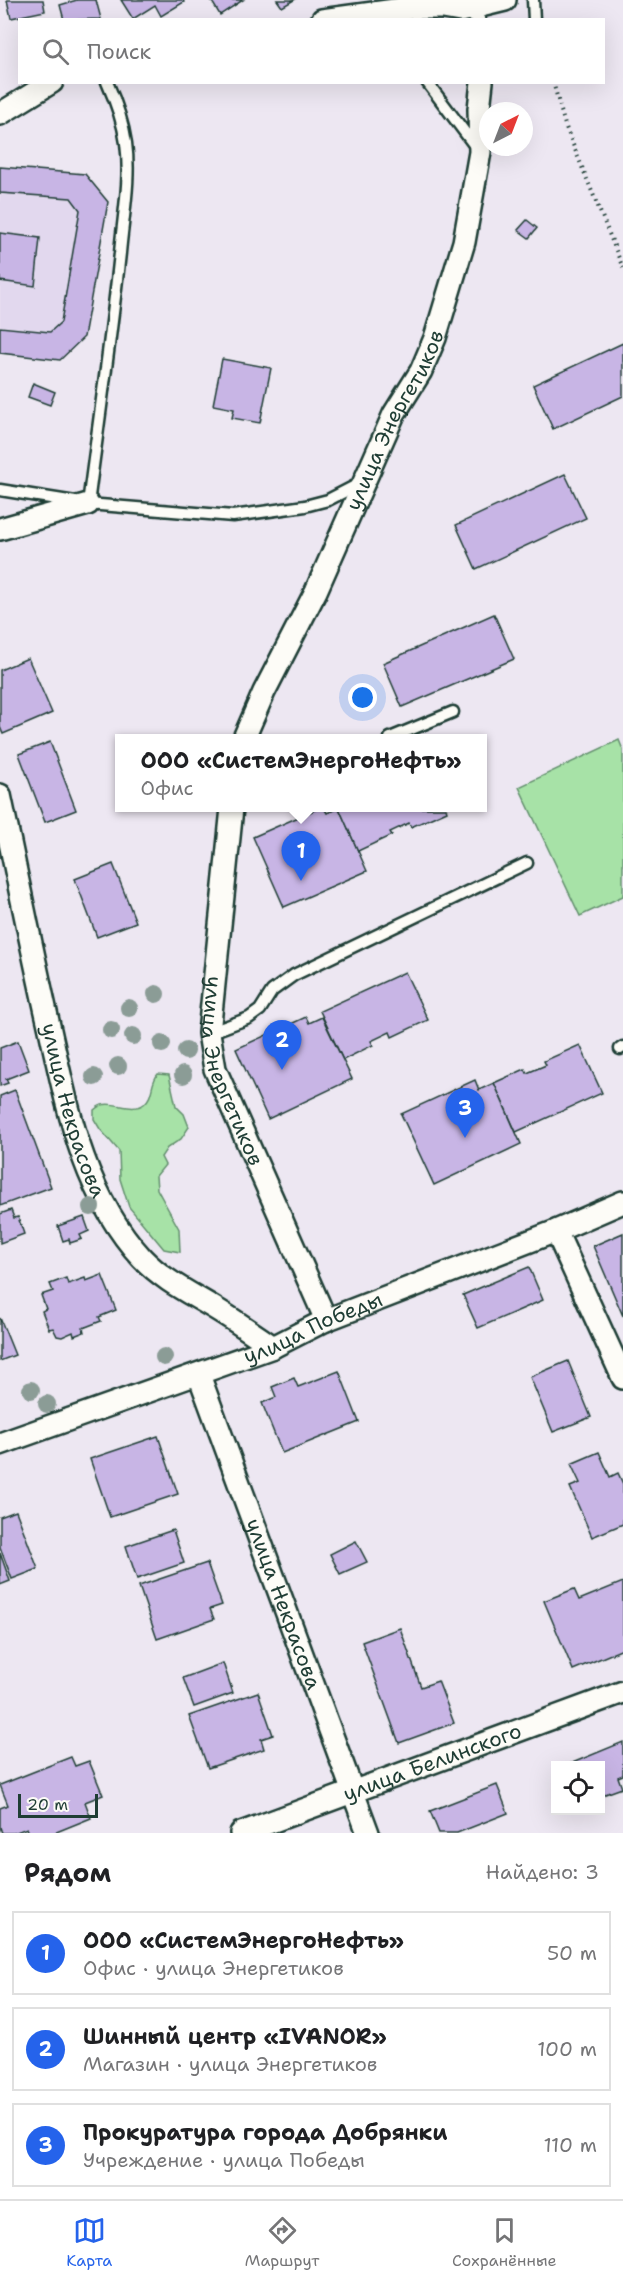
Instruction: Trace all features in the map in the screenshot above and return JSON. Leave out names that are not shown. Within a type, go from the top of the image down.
[{"type":"street","points":[[348,18],[387,15],[408,4],[443,8],[462,15],[505,0]]},
{"type":"street","points":[[0,114],[49,84]]},
{"type":"street","name":"улица Энергетиков","points":[[480,102],[482,84]]},
{"type":"street","name":"улица Энергетиков","points":[[479,114],[479,138]]},
{"type":"street","name":"улица Энергетиков","points":[[246,734],[264,692],[316,591],[394,414],[421,371],[435,338],[464,242],[479,156]]},
{"type":"street","points":[[0,529],[88,504]]},
{"type":"street","name":"улица Некрасова","points":[[0,795],[30,943],[73,1127],[86,1166],[100,1196],[113,1221],[159,1275],[237,1322],[273,1347]]},
{"type":"street","name":"улица Энергетиков","points":[[231,812],[209,1033],[215,1069],[326,1320]]},
{"type":"street","name":"улица Победы","points":[[0,1444],[273,1347],[326,1320],[556,1231],[623,1202]]},
{"type":"street","points":[[556,1231],[623,1378]]},
{"type":"street","name":"улица Некрасова","points":[[198,1375],[368,1833]]},
{"type":"street","name":"улица Белинского","points":[[242,1833],[623,1692]]},
{"type":"lane","points":[[533,0],[534,18]]},
{"type":"lane","points":[[88,504],[117,279],[128,172],[122,122],[117,103],[108,84]]},
{"type":"lane","points":[[429,84],[479,151]]},
{"type":"lane","points":[[0,490],[88,504],[233,516],[305,506],[347,491],[365,480]]},
{"type":"lane","points":[[400,734],[453,712]]},
{"type":"lane","points":[[209,1033],[249,1018],[260,1010],[272,991],[294,975],[527,864]]},
{"type":"path","points":[[554,84],[565,125],[623,268]]},
{"type":"shaded area","points":[[0,167],[85,174],[108,202],[84,337],[60,360],[0,353]]},
{"type":"green space","points":[[619,740],[623,750],[623,896],[580,916],[519,787]]},
{"type":"green space","points":[[158,1074],[169,1075],[176,1106],[184,1114],[189,1127],[181,1139],[167,1148],[161,1157],[165,1165],[156,1176],[157,1189],[179,1229],[180,1252],[164,1249],[129,1207],[120,1179],[119,1151],[94,1119],[94,1110],[102,1105],[134,1107],[144,1104]]},
{"type":"building","points":[[7,0],[43,0],[45,11],[11,18]]},
{"type":"building","points":[[77,0],[96,0],[101,18],[63,18],[60,5]]},
{"type":"building","points":[[121,0],[183,0],[184,2],[161,16],[155,5],[132,18]]},
{"type":"building","points":[[211,0],[243,0],[220,15]]},
{"type":"building","points":[[277,0],[294,0],[282,7]]},
{"type":"building","points":[[0,167],[85,174],[108,202],[84,337],[60,360],[0,353],[0,327],[50,332],[61,322],[80,210],[71,198],[0,193]]},
{"type":"building","points":[[527,220],[537,228],[529,238],[518,230]]},
{"type":"building","points":[[0,233],[40,238],[35,286],[0,281]]},
{"type":"building","points":[[623,343],[623,396],[553,429],[533,385]]},
{"type":"building","points":[[222,359],[271,368],[260,423],[232,418],[234,409],[213,405]]},
{"type":"building","points":[[33,383],[55,392],[50,405],[28,397]]},
{"type":"building","points":[[565,474],[586,518],[476,569],[456,525]]},
{"type":"building","points":[[494,614],[514,659],[402,707],[383,663]]},
{"type":"building","points":[[28,658],[52,713],[3,734],[0,727],[0,670]]},
{"type":"building","points":[[50,742],[76,810],[45,822],[19,754]]},
{"type":"building","points":[[310,812],[341,812],[367,871],[284,907],[253,837]]},
{"type":"building","points":[[341,812],[445,812],[411,827],[409,823],[390,832],[392,835],[358,851]]},
{"type":"building","points":[[113,864],[136,922],[97,937],[75,879]]},
{"type":"building","points":[[405,972],[428,1020],[392,1037],[390,1032],[371,1041],[373,1045],[343,1060],[320,1011]]},
{"type":"building","points":[[306,1017],[309,1023],[322,1017],[352,1079],[268,1119],[236,1049]]},
{"type":"building","points":[[18,1041],[29,1070],[6,1079],[8,1083],[0,1086],[0,1048]]},
{"type":"building","points":[[580,1045],[602,1093],[516,1132],[494,1083],[525,1069],[527,1073],[546,1065],[544,1061]]},
{"type":"building","points":[[475,1080],[479,1090],[494,1083],[521,1144],[434,1185],[401,1114]]},
{"type":"building","points":[[15,1090],[51,1187],[0,1206],[0,1096]]},
{"type":"building","points":[[11,1210],[14,1218],[18,1217],[24,1234],[0,1243],[0,1214]]},
{"type":"building","points":[[84,1217],[89,1231],[80,1235],[82,1239],[70,1243],[69,1239],[63,1241],[58,1226]]},
{"type":"building","points":[[623,1233],[623,1316],[593,1246]]},
{"type":"building","points":[[529,1267],[543,1300],[478,1328],[463,1295]]},
{"type":"building","points":[[102,1275],[116,1310],[99,1317],[101,1321],[83,1328],[84,1332],[74,1336],[73,1332],[62,1337],[57,1336],[53,1328],[49,1329],[42,1311],[46,1309],[41,1295],[53,1291],[50,1284],[66,1278],[68,1284]]},
{"type":"building","points":[[0,1318],[15,1355],[0,1361]]},
{"type":"building","points":[[568,1361],[591,1417],[553,1432],[530,1377]]},
{"type":"building","points":[[339,1371],[359,1422],[282,1453],[262,1403],[276,1397],[272,1387],[294,1378],[298,1387]]},
{"type":"building","points":[[158,1436],[178,1494],[110,1517],[90,1459]]},
{"type":"building","points":[[599,1452],[610,1477],[618,1473],[623,1484],[623,1524],[592,1537],[570,1487],[580,1483],[571,1464]]},
{"type":"building","points":[[16,1511],[38,1569],[12,1579],[0,1547],[0,1517]]},
{"type":"building","points":[[173,1530],[184,1563],[137,1579],[126,1546]]},
{"type":"building","points":[[356,1541],[367,1562],[340,1574],[330,1554]]},
{"type":"building","points":[[0,1553],[10,1581],[0,1585]]},
{"type":"building","points":[[207,1563],[222,1605],[210,1609],[214,1619],[157,1639],[139,1586]]},
{"type":"building","points":[[623,1582],[623,1649],[573,1670],[544,1601],[574,1589],[579,1600]]},
{"type":"building","points":[[400,1628],[421,1687],[438,1681],[454,1723],[399,1743],[362,1642]]},
{"type":"building","points":[[223,1663],[233,1693],[194,1707],[183,1678]]},
{"type":"building","points":[[258,1692],[273,1735],[261,1739],[264,1749],[208,1768],[189,1716]]},
{"type":"building","points":[[623,1742],[623,1775],[618,1777],[622,1788],[605,1794],[605,1761],[577,1761]]},
{"type":"building","points":[[71,1757],[75,1766],[89,1761],[103,1795],[85,1802],[91,1818],[54,1833],[29,1833],[27,1828],[14,1833],[2,1833],[0,1808],[8,1805],[0,1785]]},
{"type":"building","points":[[497,1785],[508,1813],[457,1833],[439,1833],[430,1811]]},
{"type":"place","name":"ООО «СистемЭнергоНефть»","points":[[301,881]]},
{"type":"place","name":"Шинный центр «IVANOR»","points":[[282,1070]]},
{"type":"place","name":"Прокуратура города Добрянки","points":[[465,1138]]}]
